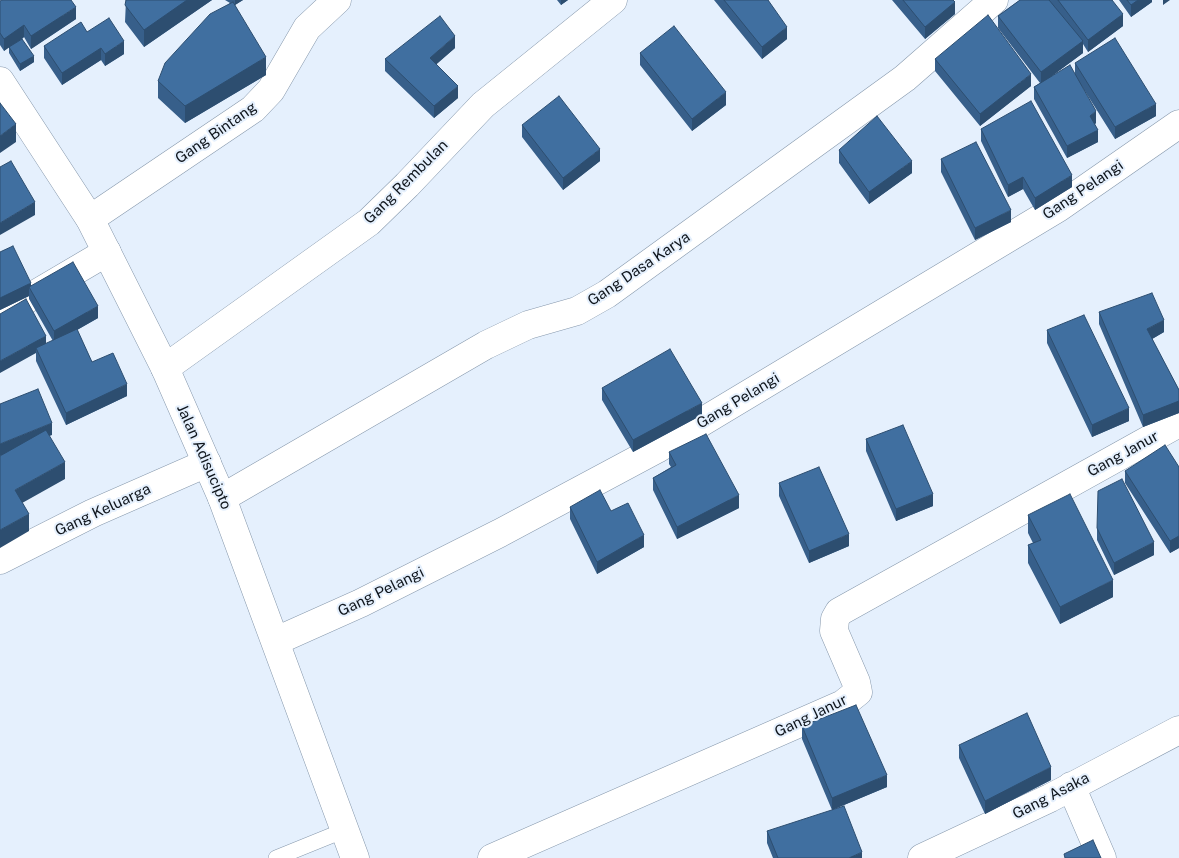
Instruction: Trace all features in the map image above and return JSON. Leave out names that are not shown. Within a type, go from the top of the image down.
[{"type":"street","name":"Gang Bintang","points":[[90,219],[253,110],[271,90],[307,28],[337,0]]},
{"type":"street","name":"Gang Rembulan","points":[[165,368],[369,222],[483,105],[613,0]]},
{"type":"street","name":"Gang Dasa Karya","points":[[222,498],[486,345],[528,325],[577,311],[607,294],[905,78],[994,0]]},
{"type":"street","name":"Jalan Adisucipto","points":[[0,81],[90,219],[165,368],[222,498],[355,858]]},
{"type":"street","name":"Gang Pelangi","points":[[276,642],[361,603],[500,533],[657,449],[1058,208],[1179,124]]},
{"type":"street","points":[[0,315],[107,252]]},
{"type":"street","name":"Gang Janur","points":[[492,858],[843,704],[858,692],[856,682],[834,631],[834,619],[839,612],[1179,423]]},
{"type":"street","name":"Gang Keluarga","points":[[0,560],[93,513],[206,463]]},
{"type":"street","name":"Gang Asaka","points":[[922,858],[1071,786],[1179,730]]},
{"type":"street","points":[[1071,786],[1102,858]]},
{"type":"lane","points":[[276,858],[345,830]]},
{"type":"building","points":[[71,0],[76,7],[31,36],[24,25],[4,39],[0,33],[0,1]]},
{"type":"building","points":[[126,0],[187,0],[144,30],[125,5]]},
{"type":"building","points":[[724,0],[768,0],[787,27],[762,47]]},
{"type":"building","points":[[903,0],[953,0],[955,2],[925,27]]},
{"type":"building","points":[[1020,0],[1049,0],[1083,41],[1041,72],[998,16]]},
{"type":"building","points":[[1058,0],[1112,0],[1123,14],[1088,40]]},
{"type":"building","points":[[1127,0],[1138,0],[1131,5]]},
{"type":"building","points":[[233,2],[266,57],[185,106],[158,81],[165,63],[210,14]]},
{"type":"building","points":[[988,15],[1031,74],[980,114],[935,59]]},
{"type":"building","points":[[440,16],[455,36],[430,58],[458,86],[434,106],[385,59]]},
{"type":"building","points":[[109,18],[124,41],[105,54],[101,48],[62,73],[44,46],[81,22],[87,32]]},
{"type":"building","points":[[674,26],[726,92],[692,119],[640,53]]},
{"type":"building","points":[[1115,38],[1156,104],[1115,127],[1075,63]]},
{"type":"building","points":[[22,39],[34,56],[20,64],[9,47]]},
{"type":"building","points":[[1070,65],[1096,111],[1090,116],[1098,130],[1067,146],[1034,87]]},
{"type":"building","points":[[559,96],[600,149],[563,178],[522,125]]},
{"type":"building","points":[[1031,101],[1072,175],[1035,198],[1023,177],[1008,185],[981,129]]},
{"type":"building","points":[[0,103],[16,124],[0,136]]},
{"type":"building","points":[[877,116],[912,161],[869,192],[839,150]]},
{"type":"building","points":[[976,142],[1011,210],[975,228],[941,159]]},
{"type":"building","points":[[11,161],[35,202],[0,223],[0,167]]},
{"type":"building","points":[[13,246],[31,283],[0,298],[0,252]]},
{"type":"building","points":[[73,262],[98,306],[54,331],[29,287]]},
{"type":"building","points":[[1152,293],[1164,320],[1147,329],[1179,390],[1179,401],[1143,415],[1099,312]]},
{"type":"building","points":[[26,299],[46,336],[0,361],[0,314]]},
{"type":"building","points":[[1084,315],[1129,408],[1092,425],[1047,330]]},
{"type":"building","points":[[77,329],[92,362],[113,353],[127,384],[66,413],[36,348]]},
{"type":"building","points":[[670,349],[702,403],[633,440],[602,388]]},
{"type":"building","points":[[38,389],[52,423],[0,444],[0,404]]},
{"type":"building","points":[[903,425],[933,494],[896,509],[866,439]]},
{"type":"building","points":[[46,430],[65,462],[15,490],[29,514],[0,530],[0,456]]},
{"type":"building","points":[[706,434],[739,495],[677,527],[653,478],[676,465],[669,452]]},
{"type":"building","points":[[1165,445],[1179,467],[1179,536],[1170,541],[1125,471]]},
{"type":"building","points":[[819,467],[849,534],[809,551],[779,483]]},
{"type":"building","points":[[1122,479],[1154,542],[1114,563],[1097,528],[1098,491]]},
{"type":"building","points":[[600,490],[611,511],[628,503],[644,535],[597,562],[570,507]]},
{"type":"building","points":[[1070,494],[1113,580],[1060,607],[1028,545],[1041,540],[1028,515]]},
{"type":"building","points":[[856,705],[887,775],[832,798],[802,726]]},
{"type":"building","points":[[1027,713],[1051,767],[985,801],[959,745]]},
{"type":"building","points":[[844,806],[862,852],[849,858],[778,858],[767,831]]},
{"type":"building","points":[[1093,840],[1101,858],[1065,858],[1064,854]]}]
